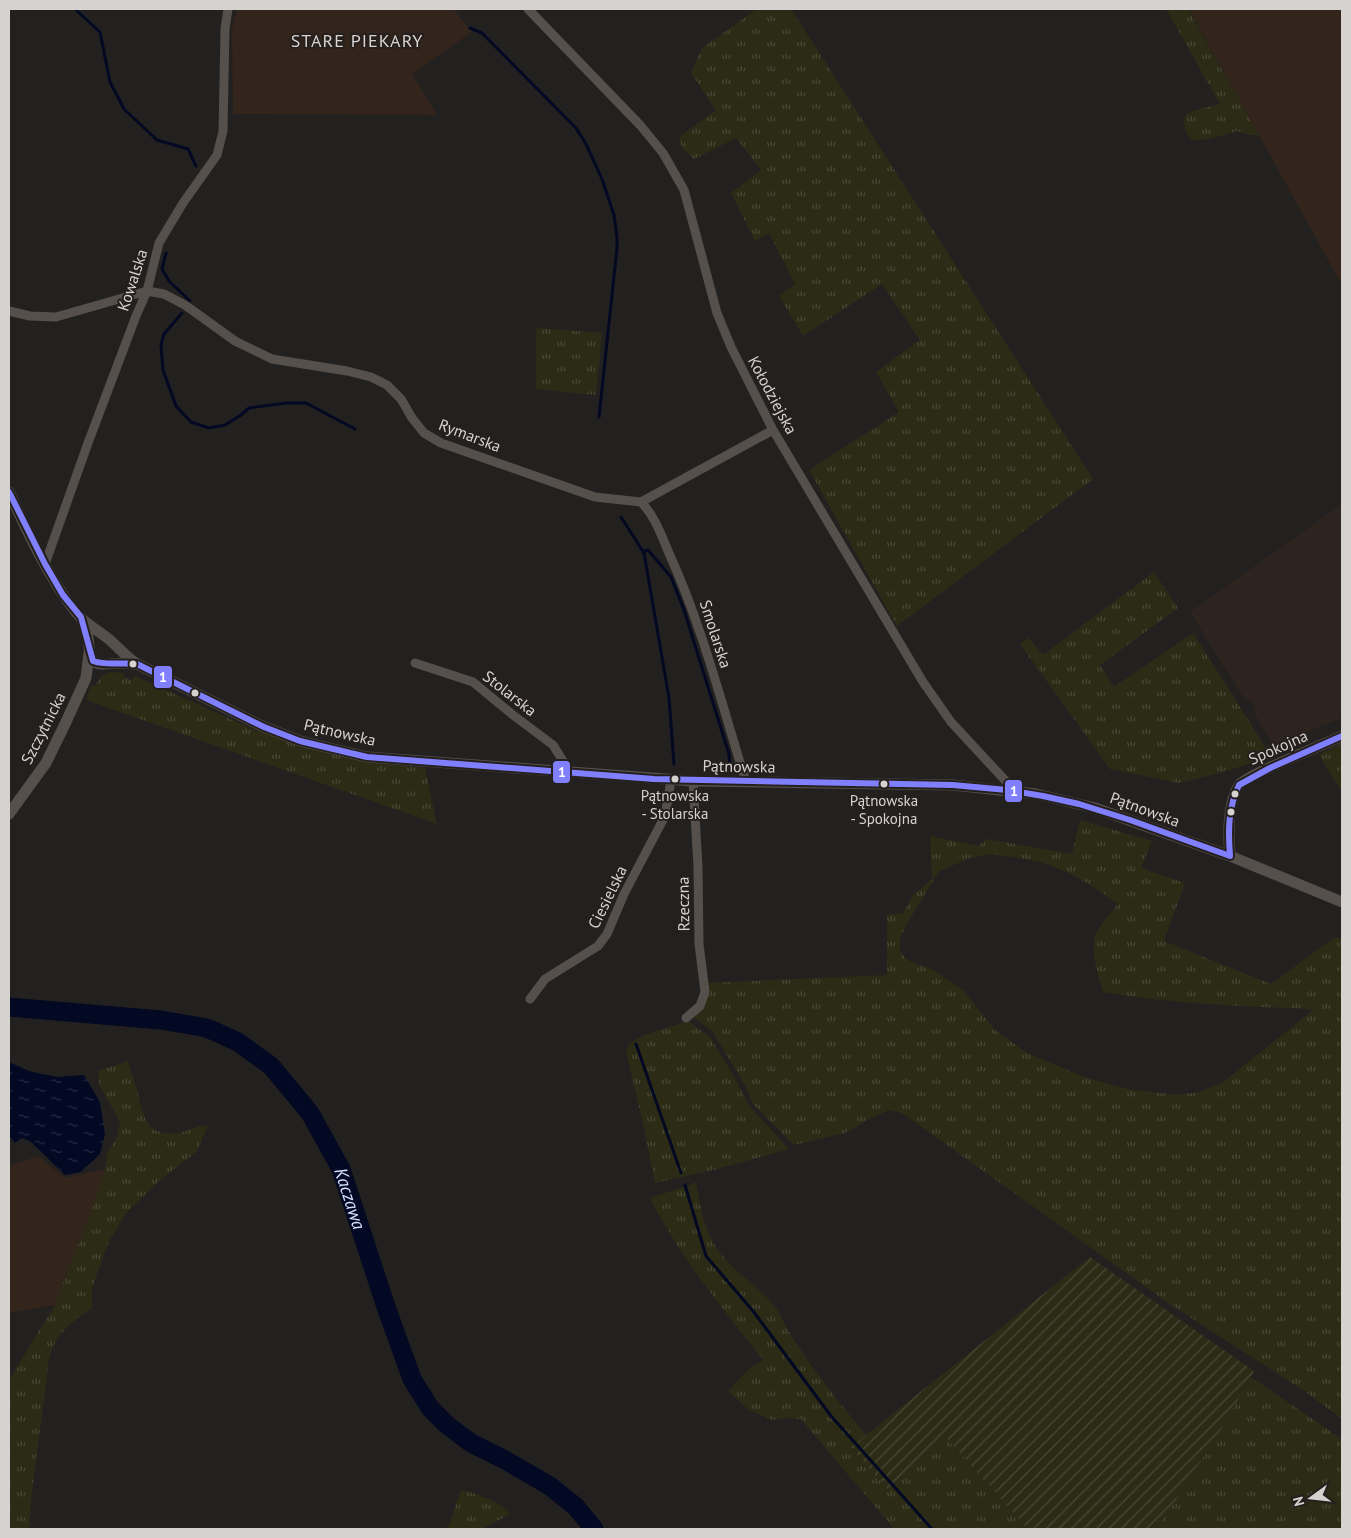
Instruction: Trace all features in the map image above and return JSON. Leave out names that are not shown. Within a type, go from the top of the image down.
[{"type":"street","name":"Kowalska","points":[[45,564],[88,443],[147,291],[160,243],[183,203],[217,155],[223,131],[225,29],[228,9]]},
{"type":"street","name":"Kołodziejska","points":[[528,9],[640,126],[663,153],[684,190],[717,312],[727,338],[773,430],[923,682],[951,722],[1015,791]]},
{"type":"street","points":[[9,311],[30,316],[56,317],[147,291]]},
{"type":"street","name":"Rymarska","points":[[147,291],[164,294],[185,305],[235,341],[272,359],[347,371],[371,377],[386,385],[401,399],[412,418],[424,433],[441,443],[595,497],[641,502]]},
{"type":"street","points":[[641,502],[773,430]]},
{"type":"street","points":[[9,492],[45,564],[63,595],[81,617],[113,643],[115,655],[106,664],[93,661],[81,617]]},
{"type":"street","name":"Smolarska","points":[[641,502],[647,507],[655,522],[686,590],[746,782]]},
{"type":"street","points":[[89,651],[90,645],[97,639],[106,638]]},
{"type":"street","name":"Pątnowska","points":[[115,647],[137,664],[264,727],[300,741],[338,751],[367,757],[399,760],[672,780],[953,785],[1015,791],[1095,808],[1230,856],[1342,902]]},
{"type":"street","name":"Szczytnicka","points":[[9,814],[46,763],[86,678],[89,651]]},
{"type":"street","name":"Pątnowska","points":[[106,664],[123,662],[137,664]]},
{"type":"street","name":"Stolarska","points":[[414,663],[473,682],[553,745],[570,772]]},
{"type":"street","name":"Szczytnicka","points":[[86,678],[106,664]]},
{"type":"street","name":"Spokojna","points":[[1230,856],[1228,836],[1232,800],[1240,783],[1255,774],[1342,736]]},
{"type":"street","name":"Ciesielska","points":[[530,999],[546,979],[598,946],[607,934],[624,894],[665,816],[672,780]]},
{"type":"street","name":"Rzeczna","points":[[686,1018],[700,1006],[705,992],[699,944],[698,867],[693,781]]},
{"type":"shaded area","points":[[237,9],[453,9],[472,32],[412,74],[437,115],[233,114],[232,30]]},
{"type":"shaded area","points":[[1189,9],[1342,9],[1342,285],[1259,135]]},
{"type":"shaded area","points":[[1342,504],[1342,718],[1274,745],[1256,716],[1253,703],[1242,695],[1190,612]]},
{"type":"shaded area","points":[[38,1156],[65,1178],[105,1169],[91,1213],[55,1305],[9,1313],[9,1166]]},
{"type":"green space","points":[[757,9],[791,9],[1093,479],[897,626],[809,470],[899,412],[876,372],[920,340],[882,284],[803,336],[779,296],[795,284],[769,233],[755,241],[731,193],[761,170],[736,138],[694,159],[682,148],[679,137],[716,110],[691,73],[702,48]]},
{"type":"green space","points":[[1166,9],[1188,9],[1259,135],[1237,131],[1210,139],[1192,140],[1184,125],[1186,114],[1220,104]]},
{"type":"green space","points":[[536,328],[602,333],[596,395],[536,389]]},
{"type":"green space","points":[[1154,572],[1178,608],[1100,665],[1114,687],[1193,633],[1271,756],[1227,771],[1179,783],[1110,769],[1020,644],[1029,638],[1043,655]]},
{"type":"green space","points":[[111,672],[124,673],[124,677],[132,680],[135,676],[255,730],[298,744],[369,762],[425,768],[437,824],[86,700],[91,685],[95,686],[101,676]]},
{"type":"green space","points":[[1342,743],[1342,792],[1319,755]]},
{"type":"green space","points":[[1080,820],[1152,841],[1141,868],[1185,883],[1164,941],[1271,984],[1335,937],[1342,939],[1342,1419],[1304,1391],[1167,1302],[902,1113],[889,1110],[845,1133],[794,1145],[753,1104],[746,1087],[712,1031],[692,1016],[706,1005],[708,983],[887,975],[887,915],[903,913],[913,895],[932,879],[930,836],[979,846],[986,839],[1072,854]],"holes":[[[990,854],[1033,861],[1060,869],[1090,885],[1118,904],[1100,926],[1095,936],[1095,961],[1103,992],[1181,1002],[1310,1009],[1312,1011],[1223,1082],[1200,1092],[1177,1095],[1128,1089],[1084,1077],[1027,1053],[995,1030],[964,991],[932,969],[915,964],[905,958],[900,950],[900,940],[905,927],[939,871],[970,858]]]},
{"type":"green space","points":[[688,1021],[710,1037],[749,1106],[789,1149],[721,1168],[655,1183],[626,1052],[629,1044],[644,1035]]},
{"type":"green space","points":[[128,1061],[144,1114],[151,1127],[166,1133],[178,1133],[200,1126],[208,1126],[197,1151],[159,1181],[127,1212],[109,1241],[98,1271],[92,1288],[92,1308],[68,1327],[50,1353],[29,1529],[9,1529],[9,1380],[55,1305],[91,1213],[105,1169],[107,1154],[116,1139],[120,1122],[99,1084],[98,1071]]},
{"type":"green space","points":[[696,1183],[707,1228],[719,1252],[734,1268],[761,1291],[776,1308],[810,1363],[866,1435],[851,1447],[887,1489],[946,1438],[1028,1529],[894,1529],[801,1419],[786,1418],[772,1420],[749,1410],[728,1391],[748,1370],[763,1360],[688,1261],[650,1198]]},
{"type":"green space","points":[[1090,1257],[1254,1371],[1222,1428],[1157,1529],[1028,1529],[946,1438],[887,1489],[851,1447]]},
{"type":"green space","points":[[1251,1377],[1342,1439],[1342,1529],[1157,1529],[1222,1428]]},
{"type":"green space","points":[[461,1490],[495,1502],[510,1514],[482,1529],[448,1529]]},
{"type":"water","points":[[9,1062],[29,1071],[57,1077],[84,1075],[100,1102],[105,1134],[100,1154],[81,1172],[65,1175],[31,1142],[22,1138],[15,1143],[9,1135]]},
{"type":"waterway","points":[[75,9],[100,32],[110,82],[124,109],[157,140],[188,149],[196,166]]},
{"type":"waterway","points":[[470,28],[482,33],[576,128],[586,144],[602,179],[614,215],[617,248],[599,417]]},
{"type":"waterway","points":[[166,253],[162,269],[169,281],[190,301]]},
{"type":"waterway","points":[[182,313],[164,334],[161,345],[163,370],[176,406],[191,422],[209,428],[225,425],[249,408],[286,403],[306,403],[355,429]]},
{"type":"waterway","points":[[621,517],[644,553],[669,698],[674,764]]},
{"type":"waterway","points":[[643,552],[648,550],[671,577],[684,610],[729,754],[730,767]]},
{"type":"waterway","name":"Kaczawa","points":[[9,1007],[161,1020],[207,1028],[238,1042],[271,1066],[310,1113],[341,1169],[386,1307],[412,1379],[430,1408],[447,1425],[471,1443],[550,1486],[576,1507],[594,1529]]},
{"type":"waterway","points":[[636,1044],[681,1173]]},
{"type":"waterway","points":[[685,1185],[706,1256],[753,1311],[831,1416],[932,1529]]},
{"type":"transit line","name":"1","points":[[9,492],[45,564],[63,595],[81,617],[93,661],[137,664],[264,727],[300,741],[367,757],[654,779],[953,785],[1007,790],[1079,804],[1230,856]]},
{"type":"transit line","name":"1","points":[[1230,856],[1230,820],[1235,794],[1239,785],[1270,768],[1342,736]]},
{"type":"place","name":"Pątnowska - Stolarska","points":[[675,779]]},
{"type":"place","name":"Pątnowska - Spokojna","points":[[884,784]]},
{"type":"district","name":"STARE PIEKARY","points":[[357,40]]}]
